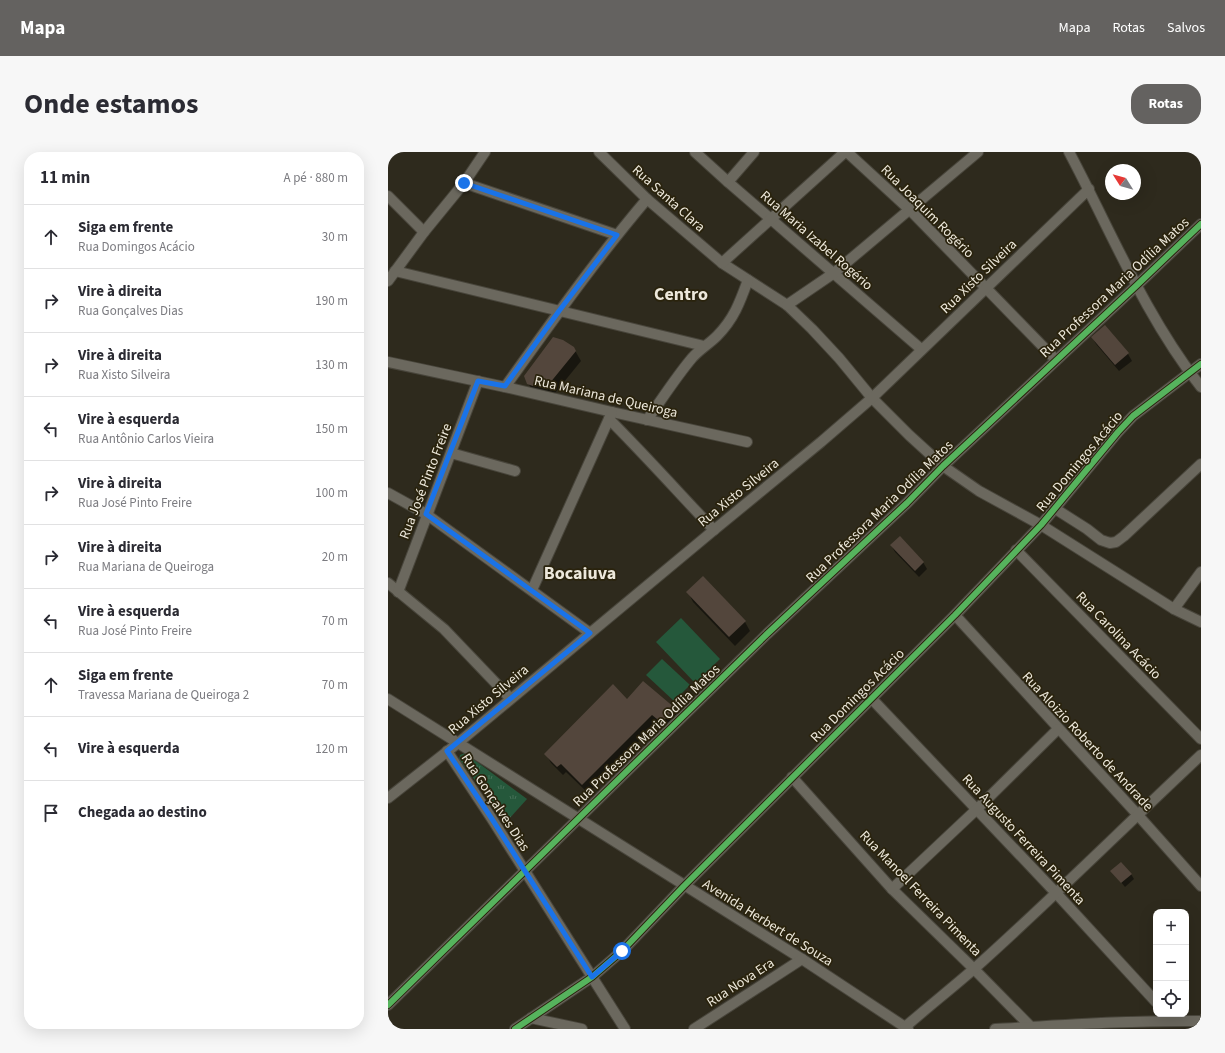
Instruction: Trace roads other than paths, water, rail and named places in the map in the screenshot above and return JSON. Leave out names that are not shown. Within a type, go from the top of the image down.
[{"type":"street","points":[[388,281],[424,232],[464,183],[485,152]]},
{"type":"street","name":"Rua Santa Clara","points":[[599,152],[647,199],[722,264],[787,305],[833,352],[872,398],[943,466],[979,490],[1041,525],[1174,609],[1201,622]]},
{"type":"street","name":"Rua Maria Izabel Rogério","points":[[695,152],[921,349]]},
{"type":"street","points":[[728,182],[754,152]]},
{"type":"street","points":[[722,264],[846,152]]},
{"type":"street","name":"Rua Joaquim Rogério","points":[[846,152],[910,210],[1056,360]]},
{"type":"street","points":[[787,305],[834,273],[978,152]]},
{"type":"street","points":[[1069,152],[1089,189],[1136,286],[1189,372],[1201,387]]},
{"type":"street","points":[[464,183],[617,235]]},
{"type":"street","name":"Rua Xisto Silveira","points":[[388,798],[458,743],[510,698],[821,442],[872,398],[921,349],[1089,189]]},
{"type":"street","points":[[388,196],[424,232]]},
{"type":"street","points":[[505,386],[559,311],[617,235],[647,199]]},
{"type":"street","name":"Rua Professora Maria Odília Matos","points":[[388,1004],[767,634],[906,503],[943,466],[1201,224]]},
{"type":"street","points":[[395,271],[704,346]]},
{"type":"street","points":[[647,420],[683,369],[704,346],[716,337],[729,323],[738,306],[748,280]]},
{"type":"street","name":"Rua Mariana de Queiroga","points":[[388,362],[505,386],[610,416],[647,420],[747,442]]},
{"type":"street","name":"Rua Domingos Acácio","points":[[515,1029],[592,977],[622,951],[684,886],[954,615],[1041,525],[1133,416],[1201,364]]},
{"type":"street","name":"Rua José Pinto Freire","points":[[398,592],[426,514],[478,381]]},
{"type":"street","points":[[532,590],[610,416],[714,530]]},
{"type":"street","points":[[451,453],[515,471]]},
{"type":"street","points":[[1054,508],[1087,529],[1101,540],[1110,543],[1116,542],[1201,464]]},
{"type":"street","points":[[388,493],[426,514],[590,633]]},
{"type":"street","name":"Rua Carolina Acácio","points":[[1016,550],[1201,739]]},
{"type":"street","points":[[1174,609],[1201,572]]},
{"type":"street","points":[[388,583],[444,629],[510,698]]},
{"type":"street","name":"Rua Aloizio Roberto de Andrade","points":[[954,615],[1201,886]]},
{"type":"street","name":"Rua Augusto Ferreira Pimenta","points":[[871,698],[977,809],[1153,999]]},
{"type":"street","name":"Avenida Herbert de Souza","points":[[388,699],[802,959],[907,1028]]},
{"type":"street","points":[[892,888],[977,809],[1058,729]]},
{"type":"street","name":"Rua Gonçalves Dias","points":[[447,751],[492,819],[625,1029]]},
{"type":"street","points":[[907,1028],[1056,894],[1137,814],[1201,755]]},
{"type":"street","name":"Rua Manoel Ferreira Pimenta","points":[[792,777],[892,888],[1031,1027]]},
{"type":"street","name":"Rua Nova Era","points":[[694,1029],[802,959]]},
{"type":"street","points":[[995,1029],[1170,1017],[1201,1021]]},
{"type":"street","points":[[531,1018],[582,1029]]},
{"type":"street","points":[[1100,1023],[1109,1029]]},
{"type":"district","name":"Centro","points":[[681,294]]},
{"type":"district","name":"Bocaiuva","points":[[580,573]]}]
